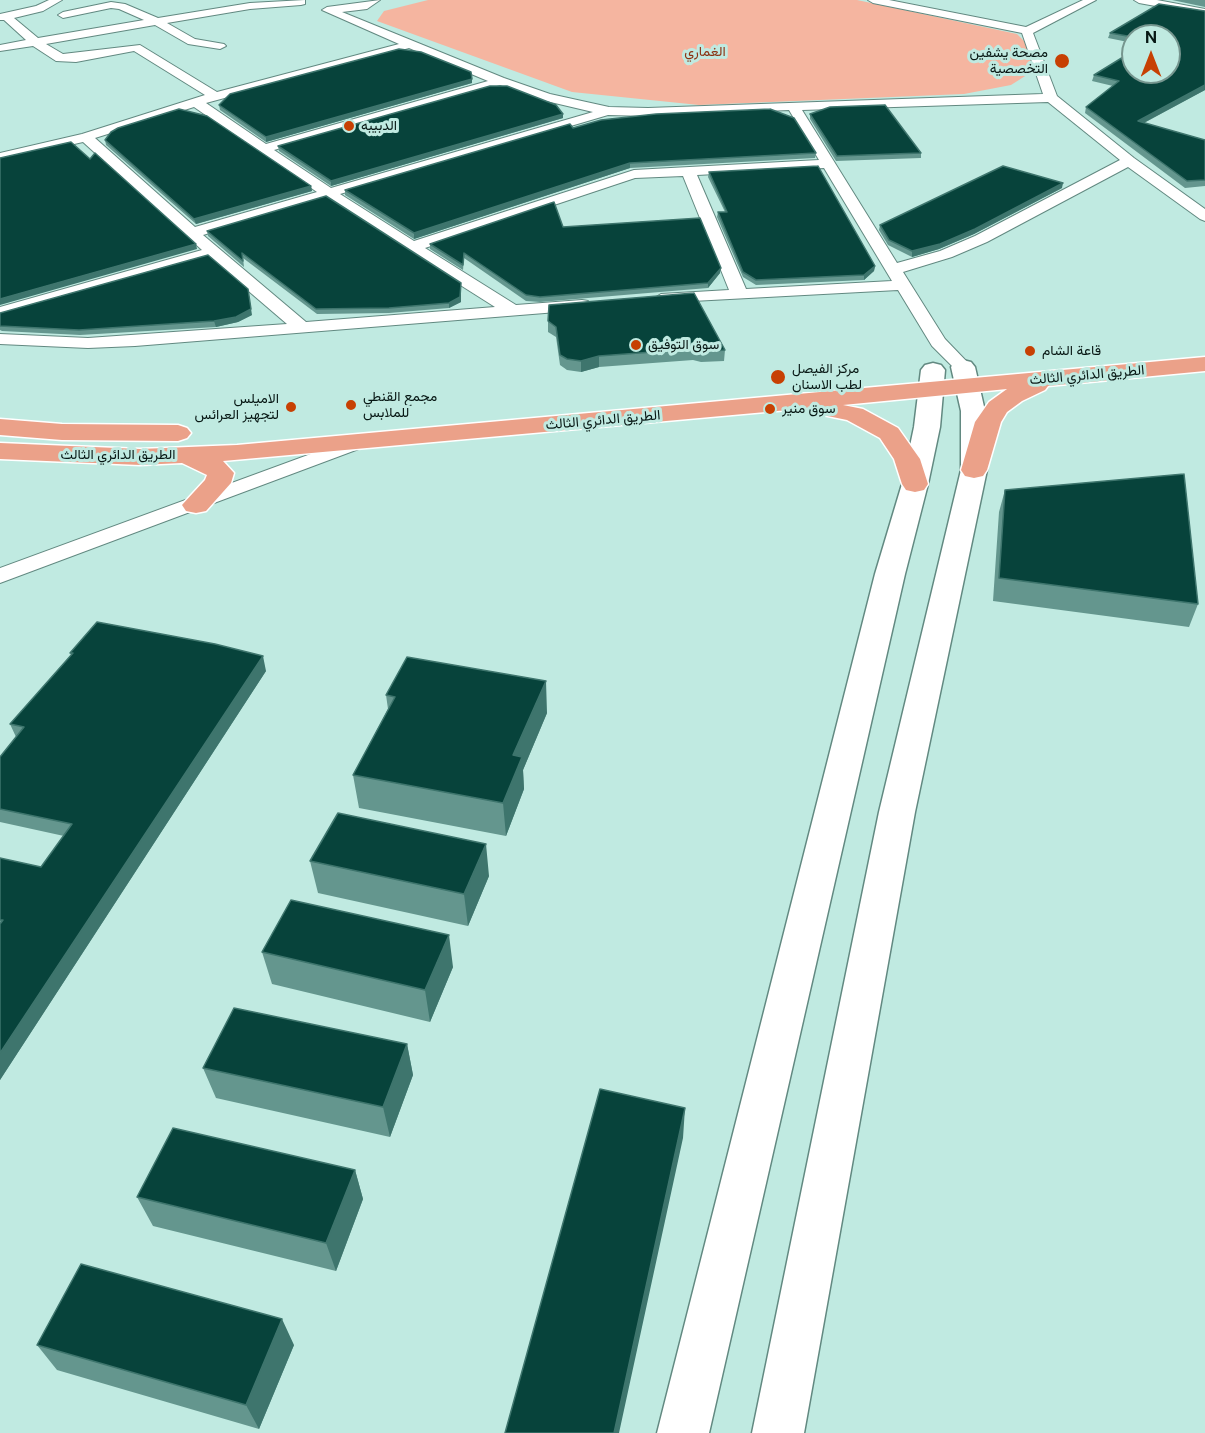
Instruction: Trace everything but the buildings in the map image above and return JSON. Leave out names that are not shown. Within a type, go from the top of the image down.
[{"type":"main road","name":"الطريق الدائري الثالث","points":[[0,427],[62,432],[155,434],[234,430],[419,417],[1205,346]]},
{"type":"main road","name":"الطريق الدائري الثالث","points":[[0,451],[96,456],[187,456],[357,443],[772,404],[947,371],[1056,378],[1205,364]]},
{"type":"main road","points":[[974,470],[988,422],[998,407],[1029,387],[1056,378]]},
{"type":"main road","points":[[772,404],[854,414],[874,423],[889,433],[898,444],[907,459],[915,484]]},
{"type":"main road","points":[[187,456],[213,466],[221,473],[218,483],[196,505]]},
{"type":"street","points":[[3,16],[46,7],[57,0]]},
{"type":"street","points":[[196,0],[215,11]]},
{"type":"street","points":[[0,48],[262,4],[311,6],[370,4],[392,0]]},
{"type":"street","points":[[873,0],[1027,31],[1091,0]]},
{"type":"street","points":[[1139,0],[1205,12]]},
{"type":"street","points":[[357,22],[357,13],[370,4]]},
{"type":"street","points":[[63,15],[116,5],[157,22],[192,42],[220,46]]},
{"type":"street","points":[[311,6],[357,22],[500,81],[568,103],[609,111],[1051,98]]},
{"type":"street","points":[[46,7],[96,32]]},
{"type":"street","points":[[3,16],[35,42],[60,58],[67,59],[136,47]]},
{"type":"street","points":[[111,30],[215,96]]},
{"type":"street","points":[[1027,31],[1051,98],[1129,161],[1205,216]]},
{"type":"street","points":[[0,157],[86,137],[215,96],[411,44]]},
{"type":"street","points":[[265,148],[500,81]]},
{"type":"street","points":[[196,102],[330,194],[513,310]]},
{"type":"street","points":[[778,1433],[897,812],[974,470],[973,411],[947,371],[903,285],[793,106]]},
{"type":"street","points":[[192,233],[609,111]]},
{"type":"street","points":[[86,137],[213,252],[303,328]]},
{"type":"street","points":[[6,141],[18,153]]},
{"type":"street","points":[[894,270],[946,254],[981,239],[1129,161]]},
{"type":"street","points":[[411,247],[623,176],[688,170],[828,164]]},
{"type":"street","points":[[688,170],[739,293]]},
{"type":"street","points":[[1178,195],[1196,193]]},
{"type":"street","points":[[0,291],[8,310],[213,252]]},
{"type":"street","points":[[644,301],[739,293],[903,285]]},
{"type":"street","points":[[0,339],[88,343],[135,341],[596,304]]},
{"type":"street","points":[[683,1433],[890,574],[915,484],[927,427],[947,371]]},
{"type":"street","points":[[0,576],[196,505],[357,443]]},
{"type":"green space","name":"الغماري","points":[[428,0],[857,0],[1017,34],[1025,42],[1032,58],[1030,73],[1011,85],[964,94],[699,105],[572,92],[377,21],[384,11]]},
{"type":"place","name":"مصحة يشفين التخصصية","points":[[1062,61]]},
{"type":"place","name":"الدبيبه","points":[[349,126]]},
{"type":"place","name":"سوق التوفيق","points":[[636,345]]},
{"type":"place","name":"قاعة الشام","points":[[1030,351]]},
{"type":"place","name":"مركز الفيصل لطب الاسنان","points":[[778,377]]},
{"type":"place","name":"مجمع القنطي للملابس","points":[[351,405]]},
{"type":"place","name":"الاميلس لتجهيز العرائس","points":[[291,407]]},
{"type":"place","name":"سوق منير","points":[[770,409]]}]
